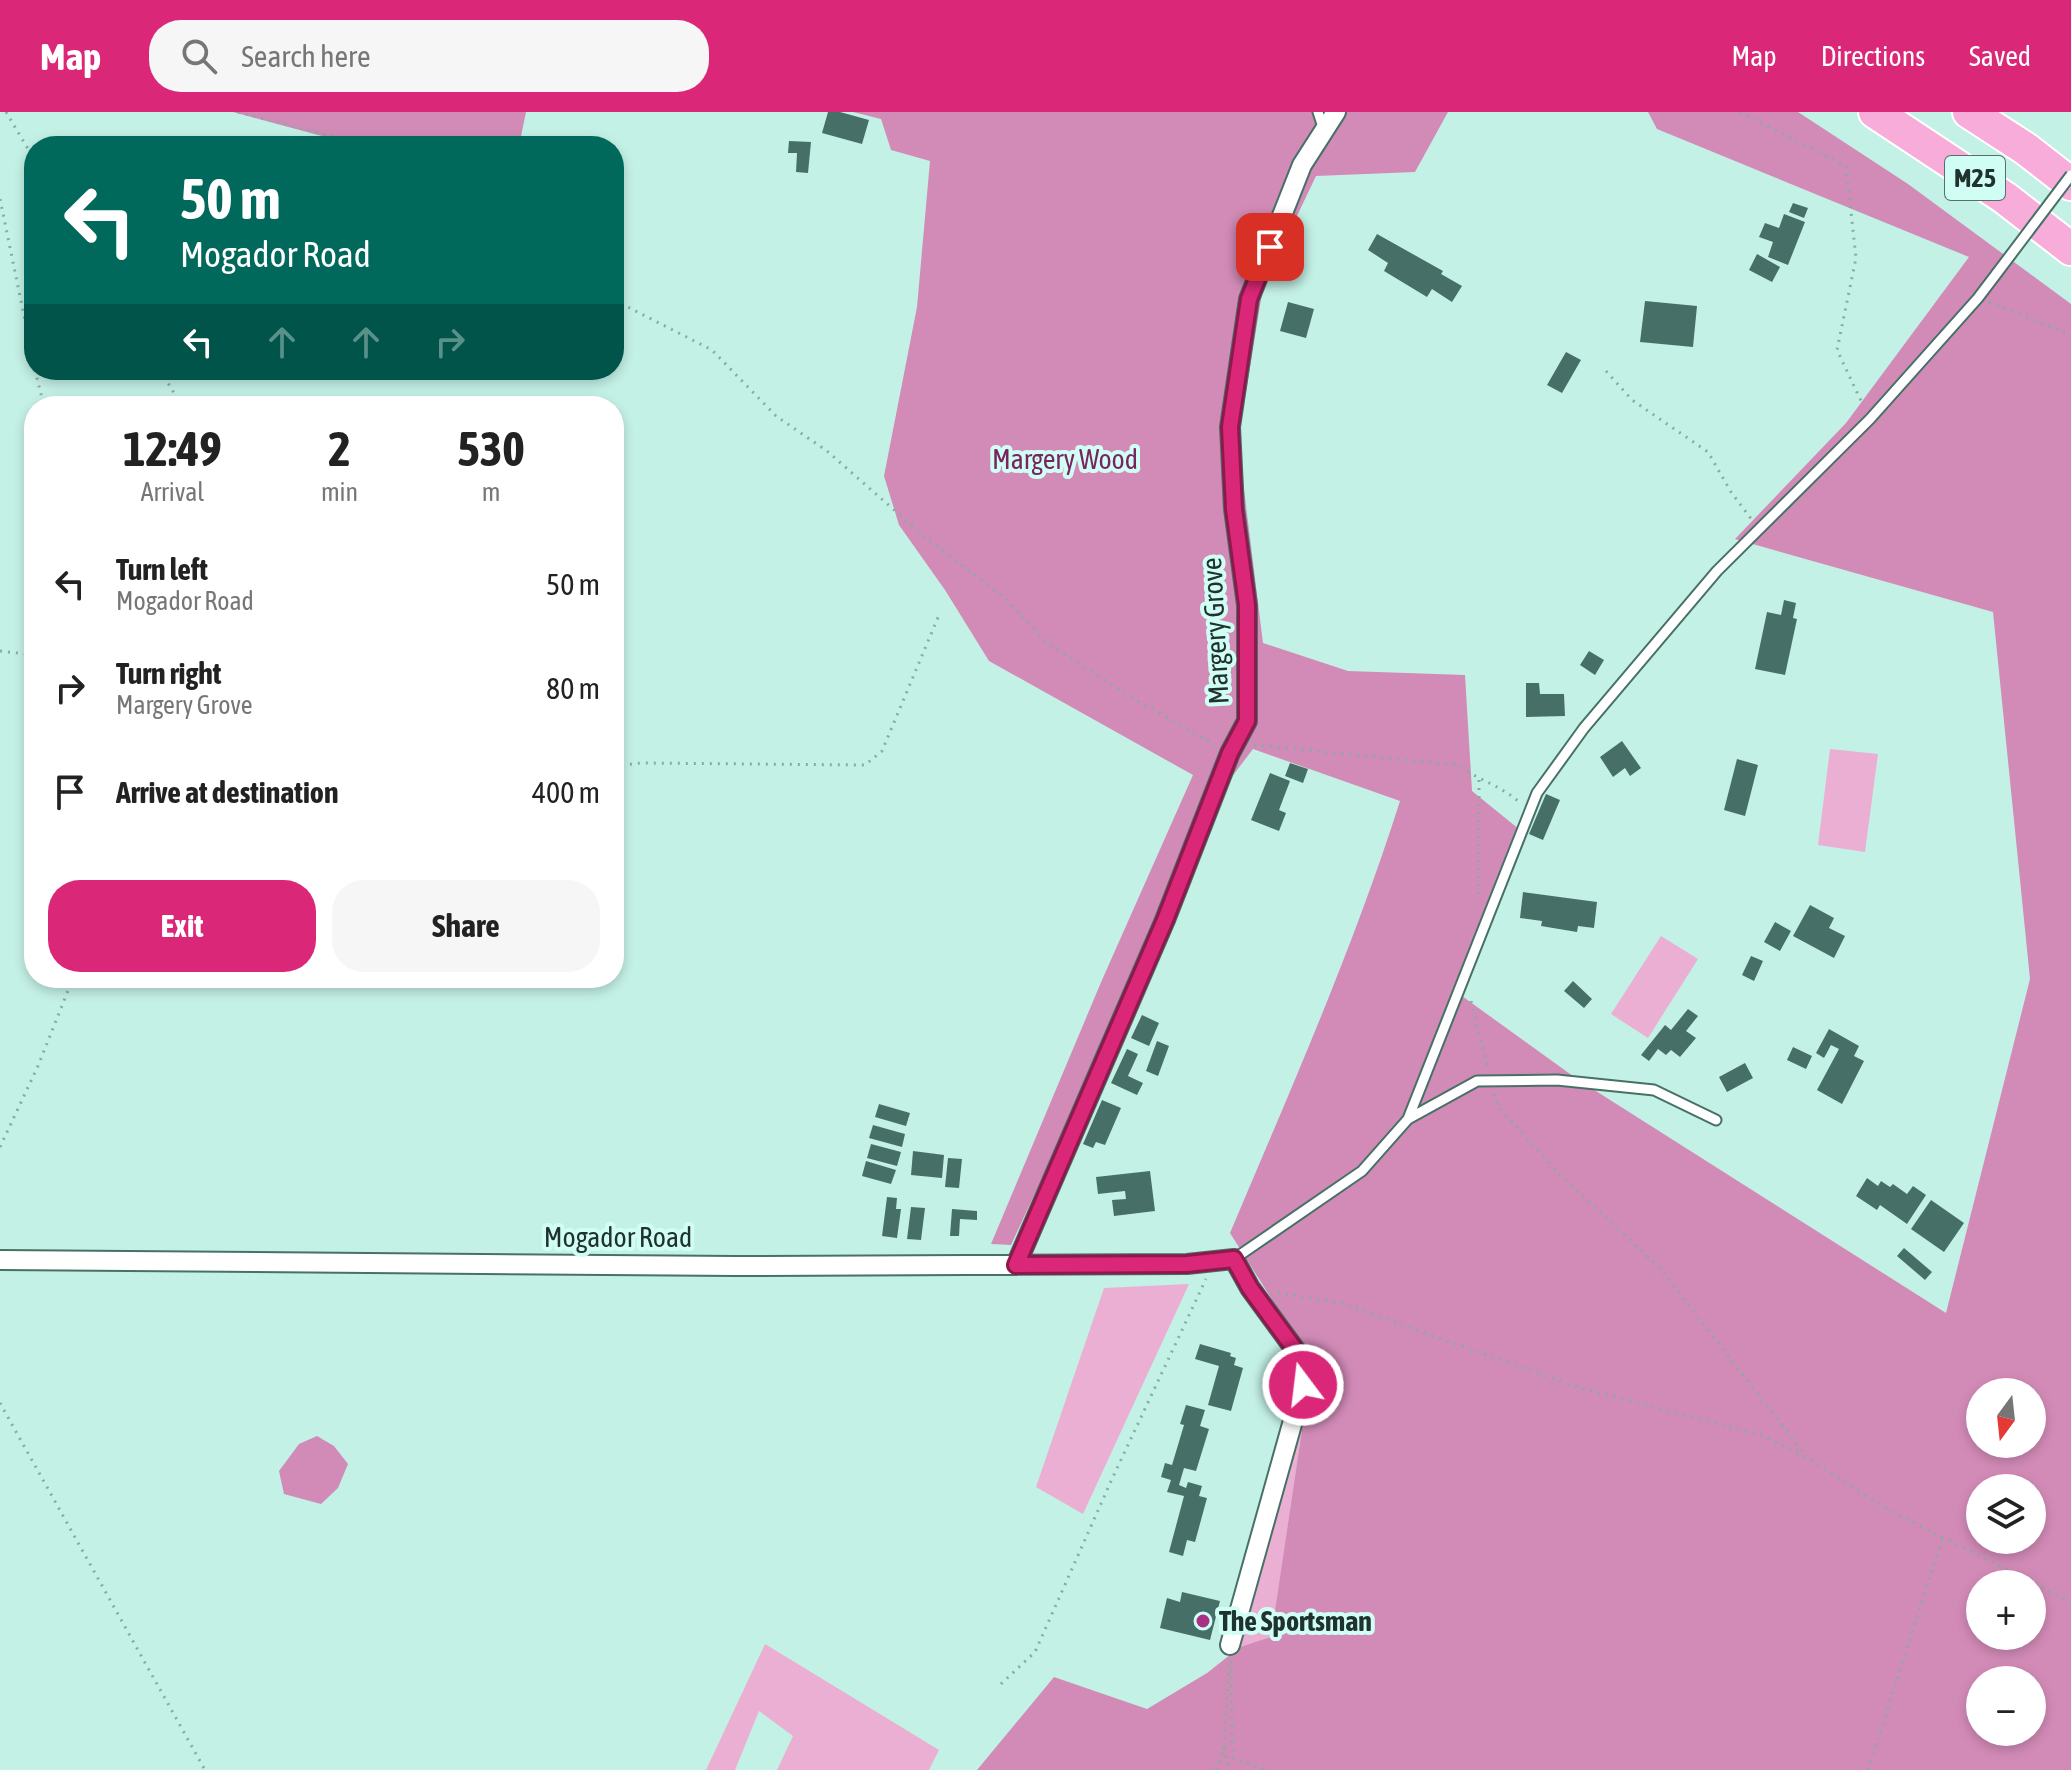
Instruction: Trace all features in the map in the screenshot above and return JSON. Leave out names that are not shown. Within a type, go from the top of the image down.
[{"type":"highway","name":"M25","points":[[1875,112],[2005,198],[2071,249]]},
{"type":"highway","name":"M25","points":[[1969,112],[2026,149],[2071,184]]},
{"type":"street","name":"Margery Grove","points":[[1016,1265],[1165,920],[1230,753],[1247,721],[1247,605],[1234,509],[1230,427],[1249,299],[1302,165],[1336,112]]},
{"type":"street","name":"Mogador Road","points":[[0,1260],[720,1266],[1187,1264],[1234,1259]]},
{"type":"street","points":[[1230,1645],[1303,1385],[1302,1359],[1250,1288],[1234,1259]]},
{"type":"lane","points":[[1318,112],[1324,130]]},
{"type":"lane","points":[[1408,1119],[1537,793],[1592,718],[1717,571],[1870,419],[1978,298],[2071,175]]},
{"type":"lane","points":[[1234,1259],[1362,1171],[1408,1119],[1477,1081],[1557,1080],[1654,1090],[1716,1120]]},
{"type":"path","points":[[6,112],[24,142]]},
{"type":"path","points":[[238,112],[332,136]]},
{"type":"path","points":[[1739,112],[1846,166],[1856,258],[1837,350],[1870,419]]},
{"type":"path","points":[[0,199],[24,315]]},
{"type":"path","points":[[1978,298],[2071,335]]},
{"type":"path","points":[[624,305],[712,350],[776,416],[827,451],[925,537],[1006,599],[1047,643],[1136,700],[1230,753],[1255,745],[1457,765],[1479,780],[1508,792],[1528,810]]},
{"type":"path","points":[[1606,371],[1632,400],[1708,452],[1731,492],[1759,530]]},
{"type":"path","points":[[624,765],[865,765],[882,751],[939,615]]},
{"type":"path","points":[[0,651],[24,654]]},
{"type":"path","points":[[1478,903],[1479,780]]},
{"type":"path","points":[[0,1147],[38,1066],[69,988]]},
{"type":"path","points":[[1471,993],[1471,1007],[1498,1106],[1562,1177],[1659,1267],[1809,1459]]},
{"type":"path","points":[[1001,1684],[1035,1652],[1118,1465],[1215,1261]]},
{"type":"path","points":[[1250,1288],[1337,1302],[1577,1387],[1761,1435],[1809,1459],[1885,1508],[2071,1602]]},
{"type":"path","points":[[0,1403],[205,1770]]},
{"type":"path","points":[[1868,1770],[1943,1536]]},
{"type":"path","points":[[1229,1770],[1224,1748],[1230,1645]]},
{"type":"path","points":[[1230,1645],[1233,1758],[1267,1770]]},
{"type":"path","points":[[1216,1770],[1224,1748]]},
{"type":"shaded area","points":[[1830,749],[1878,754],[1865,852],[1818,845]]},
{"type":"shaded area","points":[[1661,936],[1698,959],[1648,1038],[1611,1014]]},
{"type":"shaded area","points":[[1189,1284],[1083,1514],[1036,1487],[1104,1288]]},
{"type":"shaded area","points":[[1307,1397],[1271,1638],[1240,1647]]},
{"type":"shaded area","points":[[765,1644],[939,1750],[929,1770],[777,1770],[793,1736],[759,1711],[735,1770],[706,1770]]},
{"type":"green space","points":[[233,112],[526,112],[521,136],[322,136]]},
{"type":"green space","name":"Margery Wood","points":[[853,112],[1448,112],[1415,172],[1316,176],[1263,287],[1238,441],[1263,643],[1348,671],[1465,675],[1472,791],[1520,830],[1455,991],[1577,1079],[1946,1313],[2030,979],[1993,612],[1735,539],[1846,423],[1969,257],[1657,129],[1648,112],[1798,112],[1908,184],[2071,304],[2071,1770],[977,1770],[1054,1677],[1147,1709],[1207,1673],[1240,1647],[1271,1637],[1312,1363],[1230,1233],[1341,965],[1400,801],[1253,749],[1221,791],[1011,1245],[991,1244],[1102,980],[1193,775],[989,661],[945,590],[899,525],[884,476],[917,307],[930,161],[891,150],[881,119]]},
{"type":"green space","points":[[317,1436],[334,1446],[348,1464],[338,1488],[321,1504],[284,1494],[279,1471],[299,1444]]},
{"type":"building","points":[[828,112],[869,120],[862,144],[822,133]]},
{"type":"building","points":[[789,141],[811,142],[808,173],[796,172],[797,153],[788,153]]},
{"type":"building","points":[[1793,203],[1808,208],[1804,218],[1789,212]]},
{"type":"building","points":[[1784,214],[1805,222],[1788,265],[1768,257],[1773,242],[1759,237],[1765,223],[1779,228]]},
{"type":"building","points":[[1377,234],[1443,271],[1441,274],[1462,286],[1452,302],[1432,289],[1427,297],[1384,271],[1388,263],[1368,250]]},
{"type":"building","points":[[1757,254],[1780,267],[1772,282],[1749,270]]},
{"type":"building","points":[[1645,301],[1697,306],[1693,347],[1640,342]]},
{"type":"building","points":[[1288,302],[1314,309],[1306,338],[1280,331]]},
{"type":"building","points":[[1566,352],[1581,360],[1562,393],[1547,385]]},
{"type":"building","points":[[1784,600],[1796,603],[1793,618],[1797,619],[1785,675],[1755,669],[1767,612],[1781,615]]},
{"type":"building","points":[[1589,651],[1604,660],[1595,675],[1580,665]]},
{"type":"building","points":[[1526,683],[1539,683],[1540,694],[1564,694],[1565,716],[1526,717]]},
{"type":"building","points":[[1622,741],[1641,768],[1630,776],[1625,768],[1613,777],[1600,757]]},
{"type":"building","points":[[1737,759],[1758,765],[1745,816],[1724,810]]},
{"type":"building","points":[[1290,763],[1308,769],[1303,783],[1285,776]]},
{"type":"building","points":[[1270,773],[1290,781],[1279,810],[1286,813],[1279,831],[1251,820]]},
{"type":"building","points":[[1546,794],[1560,800],[1543,840],[1529,834]]},
{"type":"building","points":[[1523,892],[1597,902],[1594,928],[1578,926],[1577,932],[1541,926],[1542,921],[1520,918]]},
{"type":"building","points":[[1810,905],[1834,918],[1829,928],[1845,936],[1834,958],[1793,936]]},
{"type":"building","points":[[1775,922],[1791,931],[1780,951],[1764,942]]},
{"type":"building","points":[[1751,956],[1763,961],[1754,981],[1742,975]]},
{"type":"building","points":[[1573,981],[1592,999],[1584,1008],[1564,991]]},
{"type":"building","points":[[1688,1009],[1698,1016],[1686,1031],[1696,1038],[1680,1057],[1671,1050],[1666,1055],[1658,1049],[1649,1061],[1641,1055],[1665,1025],[1671,1030]]},
{"type":"building","points":[[1142,1015],[1159,1023],[1149,1046],[1131,1038]]},
{"type":"building","points":[[1829,1029],[1859,1046],[1854,1056],[1864,1061],[1842,1104],[1817,1090],[1839,1049],[1831,1045],[1824,1058],[1816,1053]]},
{"type":"building","points":[[1157,1041],[1169,1046],[1158,1076],[1146,1071]]},
{"type":"building","points":[[1793,1047],[1812,1056],[1806,1069],[1787,1060]]},
{"type":"building","points":[[1127,1049],[1138,1054],[1128,1076],[1143,1083],[1137,1095],[1111,1083]]},
{"type":"building","points":[[1745,1063],[1753,1078],[1727,1092],[1719,1077]]},
{"type":"building","points":[[1102,1100],[1121,1108],[1105,1145],[1096,1142],[1093,1148],[1083,1144]]},
{"type":"building","points":[[879,1104],[910,1113],[906,1126],[875,1117]]},
{"type":"building","points":[[873,1125],[905,1134],[902,1147],[869,1138]]},
{"type":"building","points":[[871,1144],[901,1152],[897,1166],[867,1158]]},
{"type":"building","points":[[913,1151],[944,1155],[942,1178],[911,1175]]},
{"type":"building","points":[[948,1158],[962,1159],[959,1188],[945,1187]]},
{"type":"building","points":[[866,1161],[896,1170],[891,1184],[862,1176]]},
{"type":"building","points":[[1150,1171],[1155,1211],[1114,1216],[1112,1200],[1126,1199],[1125,1191],[1098,1194],[1096,1177]]},
{"type":"building","points":[[1867,1178],[1878,1186],[1881,1181],[1890,1187],[1893,1184],[1907,1194],[1913,1186],[1926,1195],[1907,1224],[1880,1205],[1877,1210],[1856,1196]]},
{"type":"building","points":[[887,1197],[897,1198],[896,1209],[901,1209],[897,1238],[882,1236]]},
{"type":"building","points":[[1931,1200],[1964,1223],[1944,1252],[1911,1229]]},
{"type":"building","points":[[911,1207],[925,1208],[921,1240],[907,1239]]},
{"type":"building","points":[[952,1209],[977,1211],[977,1220],[960,1219],[959,1236],[950,1236]]},
{"type":"building","points":[[1904,1248],[1932,1272],[1925,1280],[1897,1256]]},
{"type":"building","points":[[1200,1344],[1231,1353],[1230,1356],[1236,1358],[1234,1365],[1243,1368],[1231,1411],[1208,1405],[1219,1366],[1195,1359]]},
{"type":"building","points":[[1186,1405],[1205,1410],[1200,1426],[1209,1429],[1196,1471],[1184,1468],[1179,1485],[1186,1488],[1188,1482],[1202,1486],[1199,1496],[1207,1498],[1195,1542],[1187,1540],[1183,1556],[1169,1552],[1184,1496],[1167,1492],[1171,1480],[1161,1477],[1165,1463],[1172,1465],[1184,1425],[1180,1424]]},
{"type":"building","points":[[1182,1592],[1220,1601],[1210,1640],[1160,1628],[1167,1598],[1180,1602]]},
{"type":"place","name":"The Sportsman","points":[[1203,1621]]},
{"type":"route","points":[[1270,247],[1249,299],[1230,427],[1234,509],[1247,605],[1247,721],[1230,753],[1165,920],[1016,1265],[1187,1264],[1234,1259],[1250,1288],[1302,1359],[1303,1385]]}]
